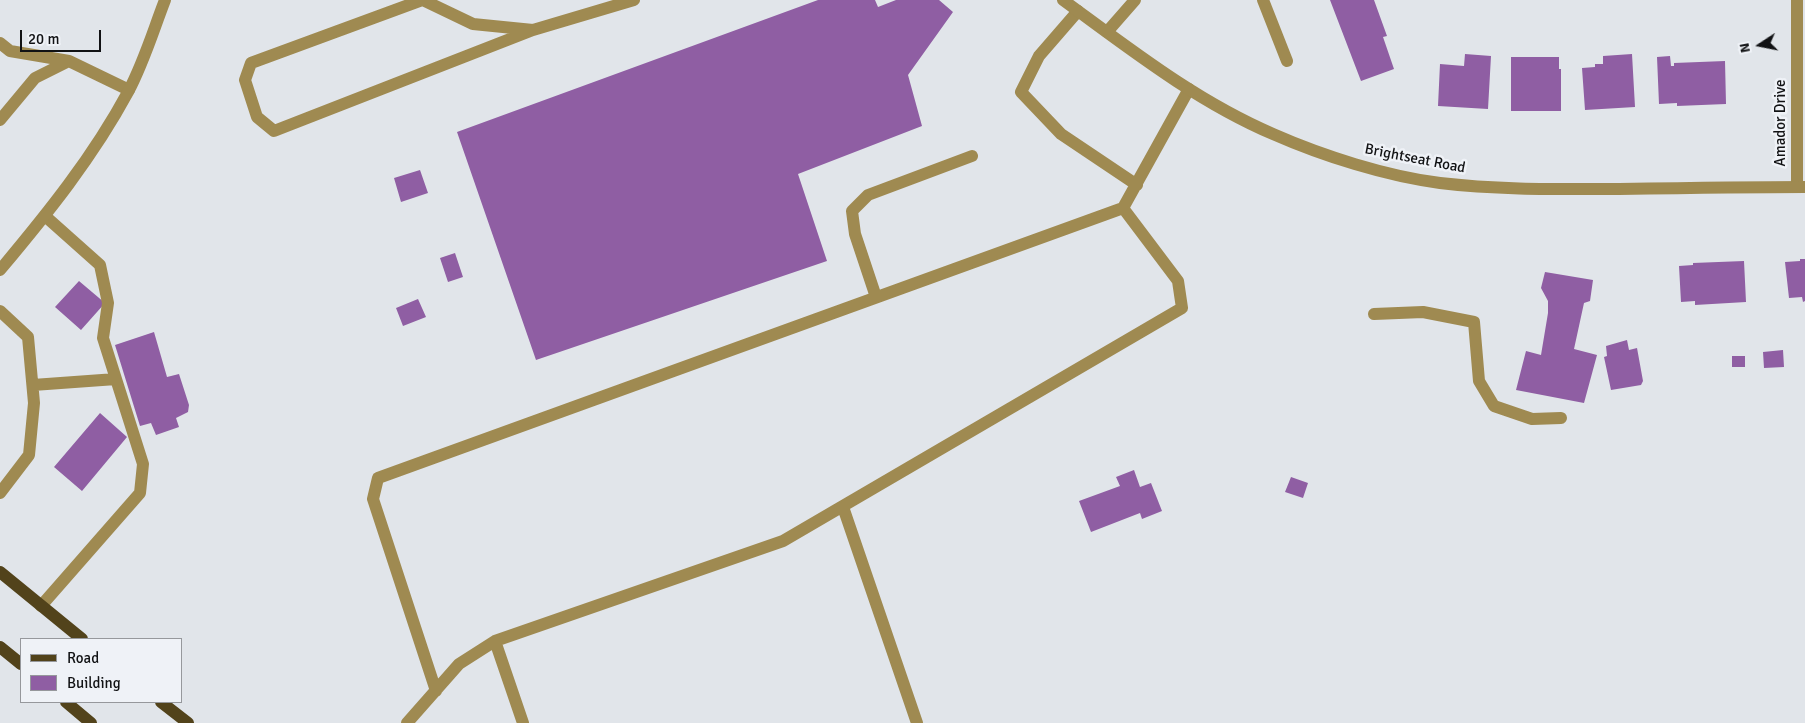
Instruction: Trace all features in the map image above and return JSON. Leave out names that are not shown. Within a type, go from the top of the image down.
[{"type":"main road","points":[[0,572],[81,638]]},
{"type":"main road","points":[[0,647],[20,663]]},
{"type":"main road","points":[[67,703],[91,723]]},
{"type":"main road","points":[[162,703],[188,723]]},
{"type":"street","points":[[0,270],[45,216],[101,140],[129,90],[146,54],[164,0]]},
{"type":"street","points":[[533,30],[473,24],[423,0],[251,63],[245,80],[257,117],[274,131],[533,30],[634,0]]},
{"type":"street","name":"Brightseat Road","points":[[1063,0],[1189,89],[1272,134],[1354,163],[1439,183],[1548,189],[1801,187]]},
{"type":"street","points":[[1107,32],[1134,0]]},
{"type":"street","points":[[1263,0],[1287,61]]},
{"type":"street","name":"Amador Drive","points":[[1797,0],[1801,187]]},
{"type":"street","points":[[1078,11],[1039,56],[1021,92],[1061,134],[1136,185]]},
{"type":"street","points":[[0,43],[10,52],[69,61],[129,90]]},
{"type":"street","points":[[0,120],[35,78],[69,61]]},
{"type":"street","points":[[436,691],[372,499],[378,478],[1123,208],[1189,89]]},
{"type":"street","points":[[876,297],[855,234],[852,211],[868,195],[972,156]]},
{"type":"street","points":[[407,723],[460,664],[495,641],[783,541],[1182,308],[1178,281],[1123,208]]},
{"type":"street","points":[[41,606],[140,492],[143,464],[103,338],[108,303],[100,265],[45,216]]},
{"type":"street","points":[[0,311],[28,337],[34,403],[30,455],[0,493]]},
{"type":"street","points":[[1374,314],[1423,312],[1474,322],[1479,380],[1494,406],[1532,419],[1561,418]]},
{"type":"street","points":[[33,386],[116,379]]},
{"type":"street","points":[[843,507],[918,723]]},
{"type":"street","points":[[495,641],[523,723]]},
{"type":"building","points":[[818,0],[875,0],[878,7],[896,0],[939,0],[953,12],[908,75],[922,126],[798,174],[827,261],[536,360],[457,132]]},
{"type":"building","points":[[1330,0],[1374,0],[1387,36],[1383,37],[1394,69],[1361,81]]},
{"type":"building","points":[[1465,54],[1491,56],[1488,109],[1438,106],[1440,64],[1464,66]]},
{"type":"building","points":[[1632,54],[1635,107],[1585,110],[1582,68],[1603,64],[1603,56]]},
{"type":"building","points":[[1670,56],[1671,66],[1674,66],[1674,63],[1725,61],[1726,104],[1677,106],[1677,103],[1659,104],[1657,57]]},
{"type":"building","points":[[1511,57],[1559,57],[1559,69],[1561,69],[1561,111],[1511,111]]},
{"type":"building","points":[[420,170],[428,193],[401,202],[394,178]]},
{"type":"building","points":[[455,253],[463,277],[448,282],[440,258]]},
{"type":"building","points":[[1800,259],[1805,259],[1805,301],[1803,302],[1802,297],[1789,298],[1785,262],[1800,261]]},
{"type":"building","points":[[1744,261],[1746,302],[1695,305],[1695,301],[1681,302],[1679,266],[1693,265],[1693,263]]},
{"type":"building","points":[[1545,272],[1593,280],[1590,301],[1584,303],[1574,349],[1597,355],[1584,403],[1516,390],[1526,351],[1541,355],[1548,313],[1548,301],[1541,288]]},
{"type":"building","points":[[79,281],[105,303],[81,330],[55,307]]},
{"type":"building","points":[[418,299],[426,317],[403,326],[396,308]]},
{"type":"building","points":[[154,332],[167,377],[179,374],[189,405],[188,412],[176,418],[179,427],[156,435],[151,423],[140,426],[115,345]]},
{"type":"building","points":[[1627,340],[1629,350],[1637,348],[1643,381],[1641,385],[1611,390],[1604,357],[1607,356],[1606,346]]},
{"type":"building","points":[[1783,350],[1784,367],[1764,368],[1763,352]]},
{"type":"building","points":[[1732,356],[1745,356],[1745,367],[1732,367]]},
{"type":"building","points":[[100,413],[127,437],[82,491],[54,467]]},
{"type":"building","points":[[1134,470],[1140,487],[1151,483],[1162,511],[1142,519],[1140,513],[1091,532],[1079,501],[1120,486],[1116,477]]},
{"type":"building","points":[[1291,477],[1308,483],[1303,498],[1285,492]]}]
